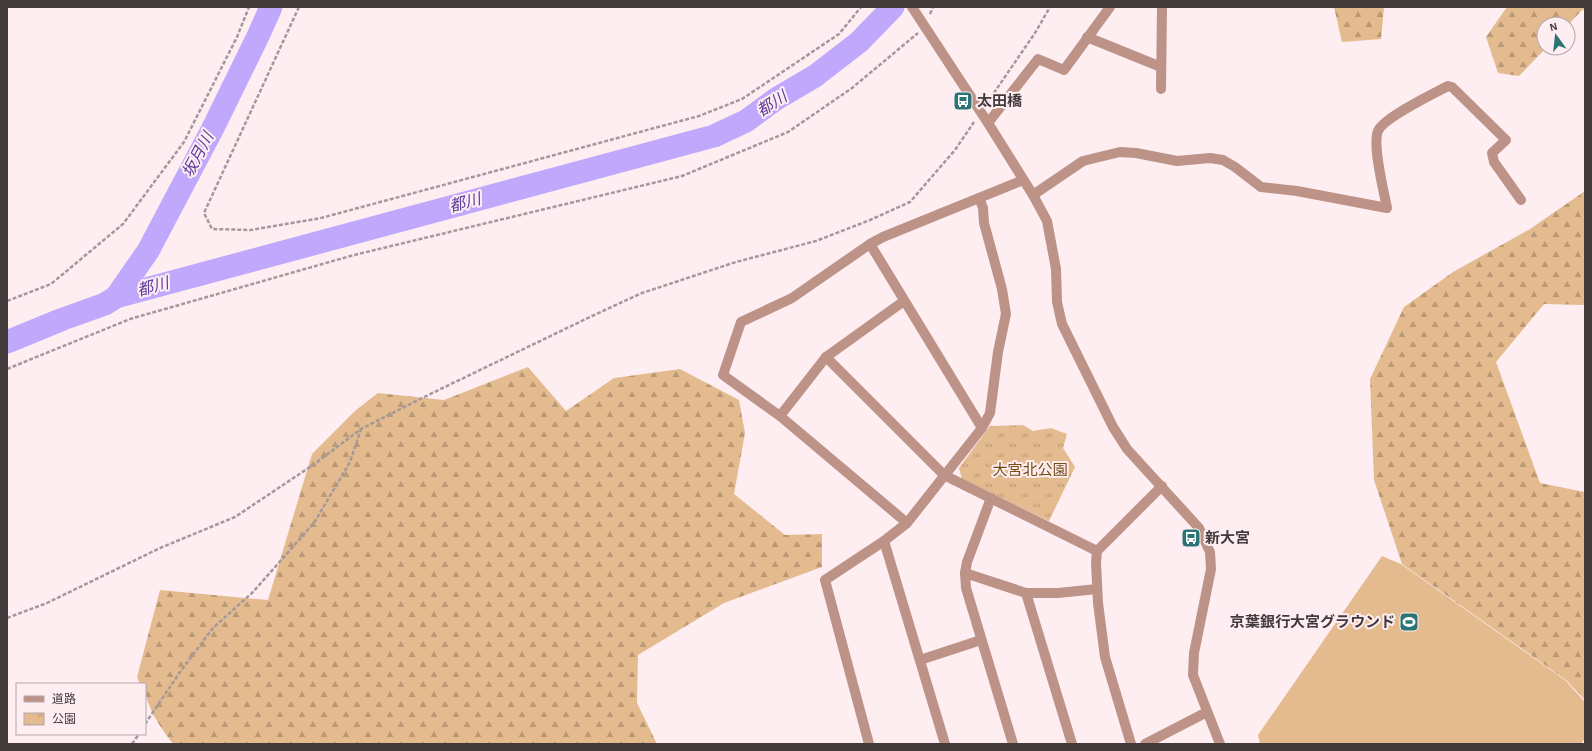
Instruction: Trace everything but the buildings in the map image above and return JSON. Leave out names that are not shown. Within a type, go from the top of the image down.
[{"type":"street","points":[[912,7],[988,123],[1033,195],[1047,221],[1056,269],[1057,302],[1062,324],[1067,338],[1113,427],[1127,449],[1199,528],[1210,552],[1211,569],[1194,653],[1193,675],[1220,744]]},
{"type":"street","points":[[988,123],[1038,59],[1064,70],[1110,7]]},
{"type":"street","points":[[1160,89],[1162,7]]},
{"type":"street","points":[[1087,37],[1161,67]]},
{"type":"street","points":[[1033,195],[1083,161],[1120,152],[1136,153],[1177,161],[1210,158],[1223,160],[1235,167],[1261,187],[1297,191],[1387,208],[1376,146],[1378,132],[1382,125],[1405,109],[1448,86],[1452,87],[1506,140],[1492,153],[1494,162],[1522,200]]},
{"type":"street","points":[[906,523],[780,416],[723,375],[741,322],[792,298],[870,244],[883,237],[1023,180]]},
{"type":"street","points":[[869,744],[825,580],[884,541],[906,523],[982,428],[990,413],[998,352],[1006,314],[1002,289],[984,223],[983,208],[979,198]]},
{"type":"street","points":[[870,244],[982,428]]},
{"type":"street","points":[[780,416],[826,358],[904,301]]},
{"type":"street","points":[[826,358],[944,475],[1096,551]]},
{"type":"street","points":[[1131,744],[1104,657],[1097,589],[1096,551],[1162,486]]},
{"type":"street","points":[[991,498],[967,562],[965,573],[966,588],[1013,744]]},
{"type":"street","points":[[884,541],[945,744]]},
{"type":"street","points":[[965,573],[1026,593],[1058,593],[1097,589]]},
{"type":"street","points":[[1026,593],[1072,744]]},
{"type":"street","points":[[920,660],[982,640]]},
{"type":"street","points":[[1145,744],[1207,712]]},
{"type":"path","points":[[7,301],[51,284],[123,224],[184,142],[237,37],[249,7]]},
{"type":"path","points":[[299,7],[204,212],[212,229],[251,230],[321,218],[699,116],[742,99],[839,34],[861,7]]},
{"type":"path","points":[[7,618],[47,603],[160,548],[235,517],[313,465],[361,429],[422,398],[550,338],[592,316],[642,294],[736,262],[816,241],[870,220],[910,202],[955,150],[1035,33],[1050,7]]},
{"type":"path","points":[[7,369],[130,319],[354,255],[682,176],[788,132],[852,88],[925,27]]},
{"type":"path","points":[[146,723],[180,672],[213,628],[253,592],[314,522],[350,462],[361,429]]},
{"type":"path","points":[[132,744],[138,735]]},
{"type":"green space","points":[[1334,7],[1384,7],[1381,39],[1342,42]]},
{"type":"green space","points":[[1507,7],[1585,7],[1585,10],[1582,10],[1576,16],[1536,16],[1536,56],[1538,56],[1519,76],[1498,73],[1486,37]]},
{"type":"green space","points":[[1585,191],[1585,305],[1544,304],[1496,362],[1540,483],[1585,492],[1585,700],[1566,680],[1402,564],[1374,480],[1370,379],[1404,307],[1453,272],[1530,229]]},
{"type":"green space","points":[[528,367],[566,411],[614,378],[680,369],[739,400],[745,433],[734,494],[785,535],[822,534],[822,567],[724,603],[638,655],[637,703],[657,744],[173,744],[158,723],[150,708],[146,692],[146,683],[140,683],[137,677],[160,590],[268,600],[312,454],[356,410],[378,393],[444,400]]},
{"type":"green space","name":"大宮北公園","points":[[1023,425],[1033,431],[1051,428],[1067,434],[1063,448],[1075,467],[1049,521],[962,479],[959,468],[990,426]]},
{"type":"green space","name":"京葉銀行大宮グラウンド","points":[[1382,556],[1401,564],[1565,680],[1585,702],[1585,738],[1581,744],[1260,744],[1258,735]]},
{"type":"waterway","name":"坂月川","points":[[116,297],[148,251],[213,128],[271,7]]},
{"type":"waterway","name":"都川","points":[[7,342],[105,304],[116,297],[714,136],[746,121],[776,99],[815,76],[859,42],[893,7]]},
{"type":"place","name":"太田橋","points":[[963,101]]},
{"type":"place","name":"新大宮","points":[[1191,538]]},
{"type":"place","name":"京葉銀行大宮グラウンド","points":[[1409,622]]}]
